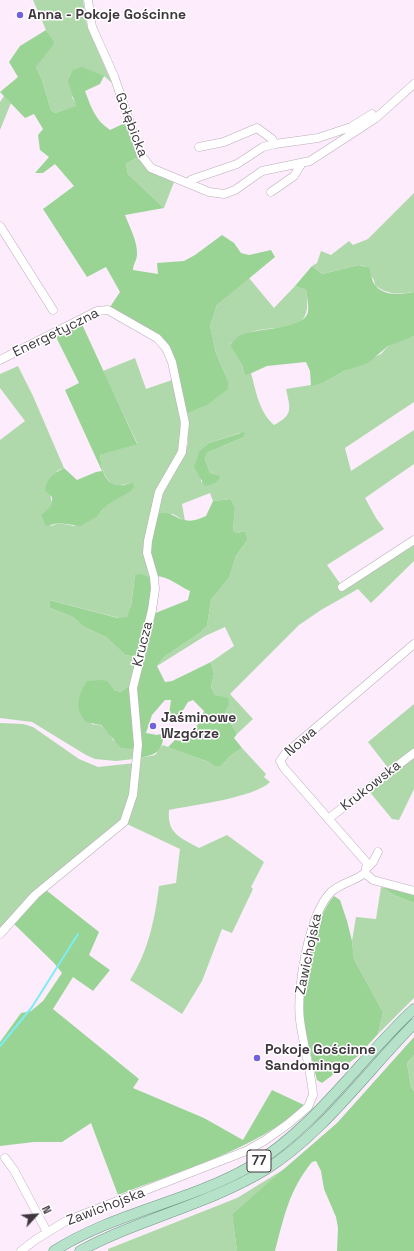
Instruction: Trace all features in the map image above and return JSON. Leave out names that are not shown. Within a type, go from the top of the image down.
[{"type":"main road","name":"77","points":[[54,1251],[92,1231],[225,1179],[267,1156],[307,1122],[414,1009]]},
{"type":"main road","name":"77","points":[[80,1251],[118,1233],[232,1188],[273,1165],[314,1130],[414,1024]]},
{"type":"street","name":"Gołębicka","points":[[88,0],[92,26],[114,76],[141,155],[151,168],[209,192],[224,194],[235,190],[262,171],[310,161],[376,118],[414,84]]},
{"type":"street","points":[[189,184],[191,180],[237,164],[263,147],[318,138],[351,127],[397,100]]},
{"type":"street","points":[[199,147],[224,142],[257,128],[272,138],[275,144]]},
{"type":"street","points":[[271,192],[294,176],[302,163]]},
{"type":"street","points":[[0,226],[53,310]]},
{"type":"street","name":"Energetyczna","points":[[0,360],[102,310],[108,310],[133,325]]},
{"type":"street","name":"Krucza","points":[[0,934],[35,895],[124,822],[133,794],[138,745],[133,688],[152,610],[155,589],[154,577],[147,553],[148,541],[159,492],[182,452],[185,436],[183,415],[170,354],[156,338],[133,325]]},
{"type":"street","points":[[342,587],[414,540]]},
{"type":"street","name":"Nowa","points":[[367,870],[362,856],[328,819],[284,768],[280,761],[282,757],[414,644]]},
{"type":"street","name":"Krukowska","points":[[328,819],[414,753]]},
{"type":"street","points":[[378,852],[367,870],[373,880],[414,891]]},
{"type":"street","name":"Zawichojska","points":[[21,1251],[47,1232],[84,1214],[246,1151],[276,1133],[308,1106],[313,1095],[300,1020],[299,1004],[307,949],[314,920],[325,899],[338,887],[367,870]]},
{"type":"street","points":[[5,1158],[14,1170],[47,1232]]},
{"type":"green space","points":[[33,0],[83,0],[87,26],[112,83],[104,76],[72,97],[77,106],[55,113],[51,110],[42,80],[36,67],[53,42]]},
{"type":"green space","points":[[46,30],[54,42],[36,67],[42,80],[51,110],[55,113],[76,106],[68,81],[73,70],[82,67],[104,76],[100,84],[85,91],[92,108],[101,122],[110,130],[127,122],[138,157],[126,164],[128,174],[164,208],[125,215],[135,240],[137,250],[137,257],[133,270],[158,274],[157,263],[184,261],[195,255],[222,235],[234,243],[241,253],[249,255],[271,250],[275,257],[217,305],[210,326],[216,353],[228,381],[228,389],[207,405],[186,414],[172,351],[167,343],[161,336],[110,307],[120,292],[106,267],[87,277],[43,209],[74,186],[55,164],[43,173],[35,173],[49,157],[40,150],[38,135],[43,129],[34,114],[25,118],[0,92],[18,77],[9,62],[20,46]]},
{"type":"green space","points":[[4,96],[11,103],[0,130],[0,102]]},
{"type":"green space","points":[[138,157],[148,169],[174,182],[164,208],[128,174],[126,164]]},
{"type":"green space","points":[[414,193],[414,292],[398,293],[384,291],[375,285],[374,280],[364,266],[359,265],[322,274],[312,266],[317,263],[321,251],[331,255],[349,241],[353,245],[368,239]]},
{"type":"green space","points":[[359,265],[369,268],[374,284],[383,291],[393,294],[414,292],[414,336],[388,346],[368,363],[344,371],[323,383],[311,386],[310,371],[306,362],[267,366],[245,376],[242,365],[230,345],[239,336],[246,333],[288,326],[305,318],[308,312],[306,290],[295,286],[312,266],[322,274]]},
{"type":"green space","points":[[249,278],[274,308],[295,286],[306,290],[307,305],[305,315],[300,322],[284,327],[251,332],[230,344],[242,365],[245,376],[251,373],[261,408],[274,425],[285,418],[288,414],[289,401],[286,389],[323,383],[344,371],[381,354],[388,346],[396,341],[414,336],[414,402],[345,448],[351,471],[414,430],[414,464],[365,498],[384,529],[327,565],[341,585],[414,538],[414,561],[371,603],[358,589],[321,610],[299,625],[230,694],[253,719],[237,734],[225,713],[229,705],[220,697],[215,695],[211,687],[214,674],[211,662],[234,646],[225,627],[205,636],[157,666],[164,657],[201,632],[207,626],[211,600],[229,578],[236,556],[248,539],[245,531],[237,533],[233,530],[235,508],[231,499],[213,501],[210,493],[182,504],[185,521],[173,514],[155,518],[160,494],[184,456],[188,443],[186,414],[206,405],[228,381],[216,353],[210,326],[217,305]],"holes":[[[240,433],[244,437],[207,453],[205,459],[210,473],[218,475],[201,482],[200,450],[209,443]]]},
{"type":"green space","points":[[81,322],[137,444],[100,455],[104,475],[110,482],[115,484],[122,485],[133,483],[134,487],[131,491],[107,505],[96,517],[80,526],[59,523],[46,526],[41,515],[50,508],[52,503],[52,497],[45,490],[51,477],[64,468],[77,480],[102,471],[65,390],[79,383],[55,335]]},
{"type":"green space","points":[[135,358],[146,389],[172,380],[180,414],[180,445],[175,459],[156,493],[152,578],[135,575],[130,613],[123,619],[49,600],[50,608],[73,617],[84,627],[106,637],[125,655],[137,657],[131,684],[121,692],[114,690],[91,724],[100,725],[109,733],[113,740],[136,749],[134,759],[116,761],[95,759],[86,755],[32,722],[0,718],[0,440],[25,421],[0,388],[0,374],[18,366],[33,396],[64,468],[57,471],[50,494],[52,503],[50,509],[45,512],[51,526],[59,523],[74,526],[102,511],[106,505],[122,496],[130,483],[116,485],[107,479],[102,468],[100,455],[137,443],[103,371]]},
{"type":"green space","points":[[244,432],[244,437],[207,453],[205,459],[210,473],[218,475],[220,478],[215,483],[205,486],[194,467],[200,450],[209,443]]},
{"type":"green space","points":[[231,499],[235,508],[233,530],[237,533],[245,531],[248,539],[236,556],[229,578],[211,600],[207,626],[201,632],[164,657],[157,666],[165,682],[172,681],[211,662],[214,674],[211,687],[215,695],[228,698],[229,705],[225,713],[237,734],[234,738],[242,748],[230,756],[221,766],[214,766],[209,762],[168,747],[175,740],[187,742],[200,721],[204,711],[193,700],[188,702],[177,720],[168,722],[171,700],[165,700],[152,715],[146,733],[157,735],[164,733],[162,744],[155,753],[140,758],[140,727],[136,707],[136,691],[153,614],[188,600],[190,591],[169,579],[155,576],[149,553],[155,518],[161,513],[165,513],[185,520],[196,520],[206,516],[213,501]]},
{"type":"green space","points":[[140,574],[152,578],[153,595],[137,657],[125,655],[106,637],[84,627],[73,617],[50,608],[49,600],[118,618],[127,617],[131,606],[135,575]]},
{"type":"green space","points":[[87,681],[107,681],[114,690],[121,692],[131,684],[136,749],[121,748],[101,725],[86,722],[82,717],[79,707],[81,691]]},
{"type":"green space","points":[[414,704],[414,748],[389,769],[368,742]]},
{"type":"green space","points":[[0,723],[23,724],[33,727],[79,759],[98,767],[135,763],[128,803],[121,823],[0,931]]},
{"type":"green space","points":[[163,745],[209,762],[214,766],[221,766],[230,756],[242,748],[266,774],[264,777],[270,782],[262,788],[237,797],[169,810],[170,825],[176,834],[199,848],[227,835],[264,862],[251,887],[253,889],[232,933],[222,929],[202,981],[182,1014],[130,980],[142,958],[150,935],[159,886],[176,883],[180,849],[127,824],[140,758],[155,755]]},
{"type":"green space","points":[[414,757],[414,789],[399,820],[392,819],[369,791]]},
{"type":"green space","points":[[381,887],[396,896],[414,903],[414,998],[378,1034],[383,1012],[354,959],[352,941],[356,917],[376,919]]},
{"type":"green space","points":[[381,887],[414,894],[414,903],[396,896]]},
{"type":"green space","points":[[46,890],[99,932],[89,955],[110,970],[93,991],[73,977],[53,1009],[139,1079],[133,1088],[204,1118],[243,1140],[272,1090],[304,1105],[285,1121],[241,1147],[118,1195],[91,1123],[62,1142],[34,1142],[0,1146],[0,1042],[21,1013],[31,1011],[43,1001],[62,973],[54,963],[14,924]]},
{"type":"green space","points":[[334,896],[340,900],[347,921],[352,941],[354,959],[383,1012],[378,1034],[358,1056],[322,1083],[317,1080],[308,1044],[303,1009],[303,997],[311,949],[321,918],[327,905]]},
{"type":"green space","points":[[414,1037],[414,1055],[407,1063],[411,1087],[414,1091],[414,1251],[337,1251],[338,1228],[336,1217],[324,1189],[321,1171],[316,1161],[312,1162],[304,1172],[288,1204],[275,1251],[237,1251],[232,1214],[337,1123]]},
{"type":"green space","points":[[414,1055],[414,1091],[411,1087],[407,1063]]},
{"type":"green space","points":[[286,1168],[232,1214],[237,1251],[108,1251],[108,1249],[237,1198]]},
{"type":"waterway","points":[[0,1046],[32,1007],[78,934]]},
{"type":"place","name":"Anna - Pokoje Gościnne","points":[[20,15]]},
{"type":"place","name":"Jaśminowe Wzgórze","points":[[153,726]]},
{"type":"place","name":"Pokoje Gościnne Sandomingo","points":[[257,1058]]}]
